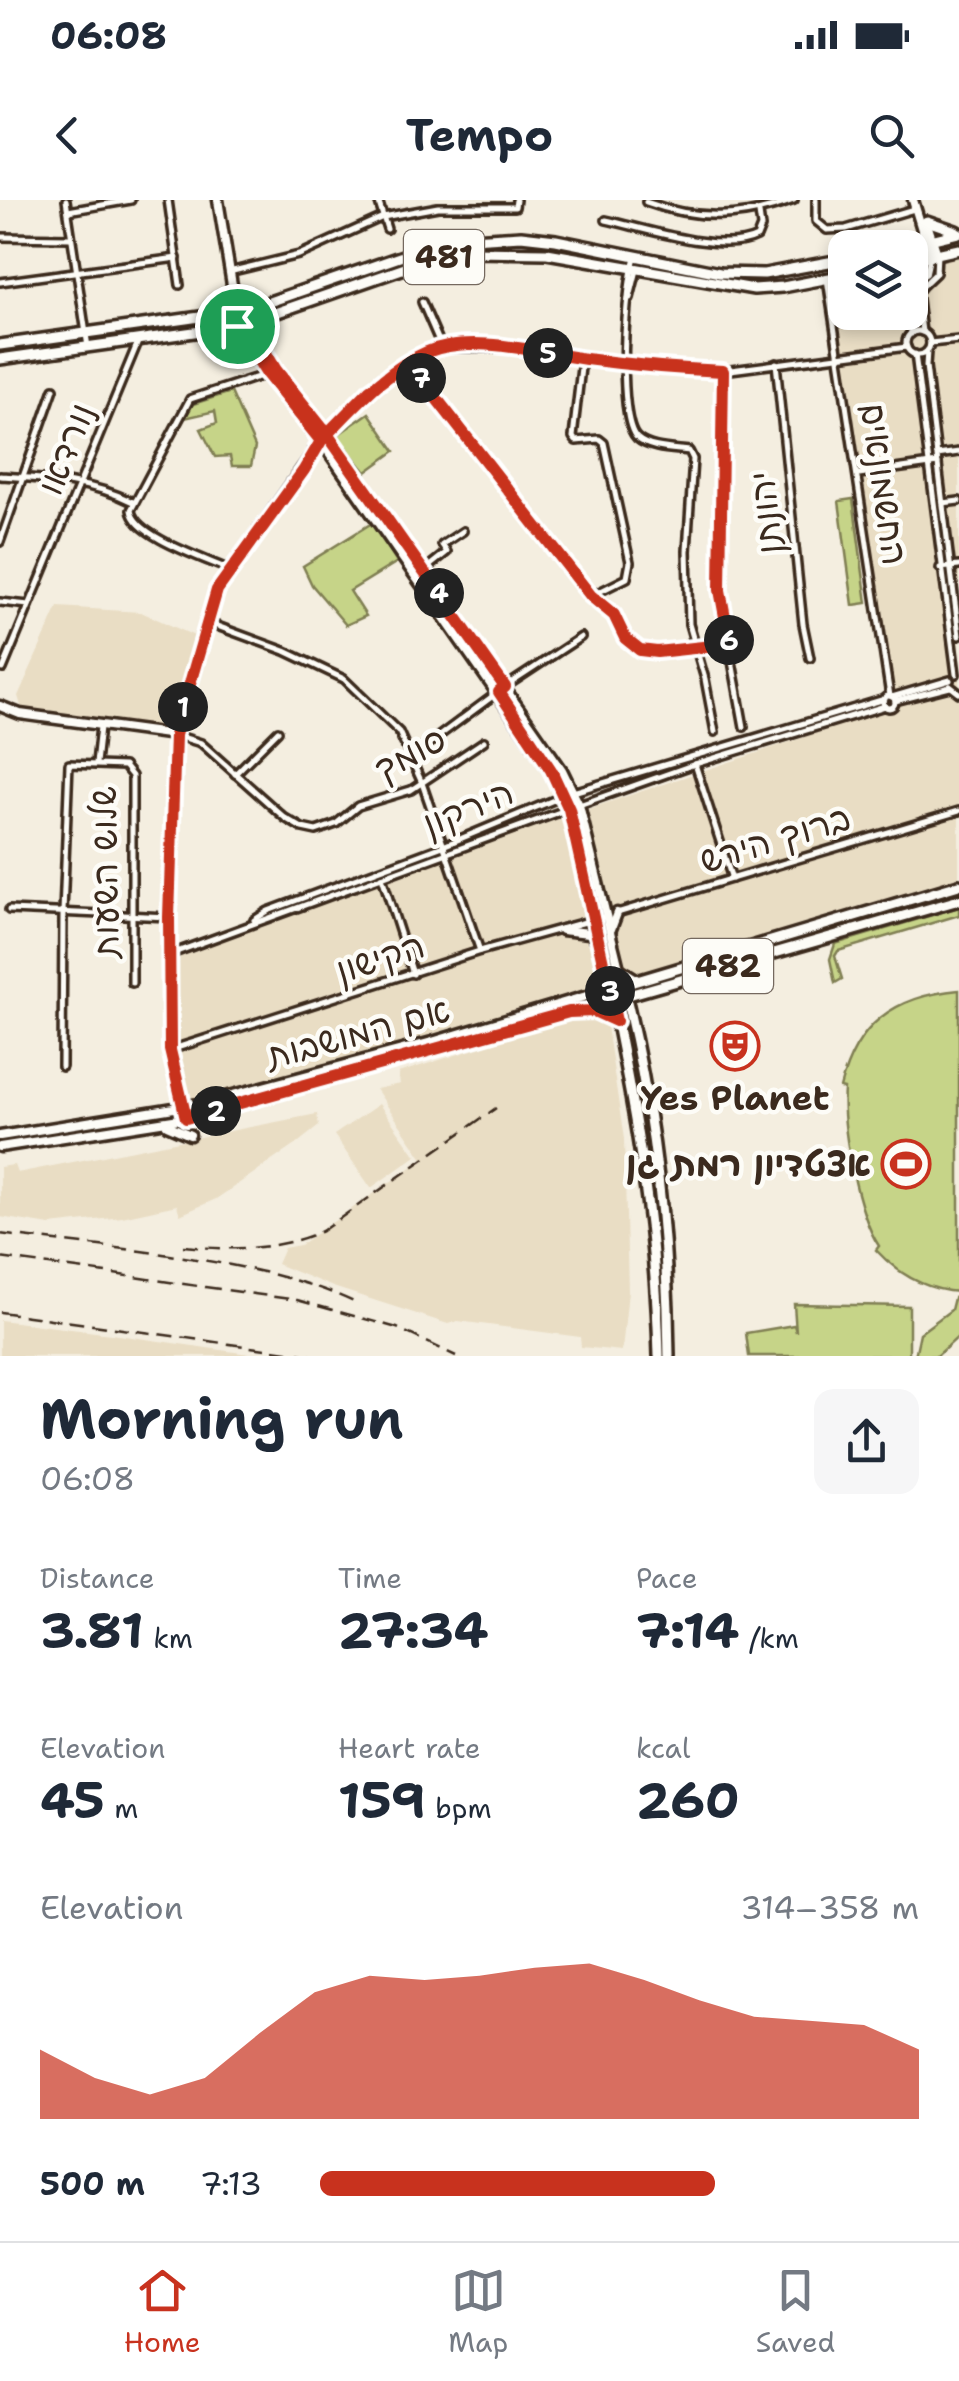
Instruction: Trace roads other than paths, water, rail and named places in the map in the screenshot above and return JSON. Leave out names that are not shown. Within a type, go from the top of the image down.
[{"type":"main road","points":[[919,210],[944,229],[959,232]]},
{"type":"main road","points":[[930,240],[959,232]]},
{"type":"main road","name":"481","points":[[0,345],[237,312],[417,250],[471,239],[521,236],[720,273],[764,274],[828,261]]},
{"type":"main road","points":[[928,256],[959,248]]},
{"type":"main road","name":"481","points":[[0,359],[242,324],[405,268],[473,252],[548,253],[754,289],[827,279]]},
{"type":"main road","points":[[256,338],[265,317]]},
{"type":"main road","name":"482","points":[[611,994],[959,885]]},
{"type":"main road","name":"482","points":[[643,985],[959,900]]},
{"type":"main road","points":[[619,969],[643,985],[630,1016]]},
{"type":"main road","points":[[624,991],[651,1139],[659,1356]]},
{"type":"main road","points":[[611,994],[667,1272],[669,1356]]},
{"type":"main road","points":[[569,1012],[594,1011],[616,1021]]},
{"type":"street","points":[[66,200],[88,347]]},
{"type":"street","points":[[68,212],[130,200]]},
{"type":"street","points":[[168,200],[180,285]]},
{"type":"street","points":[[218,200],[242,324],[267,374],[324,437]]},
{"type":"street","points":[[378,200],[388,229]]},
{"type":"street","points":[[646,202],[702,217],[759,213],[794,200]]},
{"type":"street","points":[[816,200],[816,221],[823,228],[836,231],[919,210],[933,255],[928,269]]},
{"type":"street","points":[[229,272],[299,255],[384,216],[438,207],[516,203]]},
{"type":"street","points":[[606,220],[733,243],[757,237],[762,227],[759,213]]},
{"type":"street","points":[[0,237],[71,238]]},
{"type":"street","points":[[636,255],[628,305],[626,414],[636,438],[649,445],[689,451],[693,458],[686,552],[689,624],[716,732]]},
{"type":"street","points":[[0,282],[177,258]]},
{"type":"street","name":"החשמונאים","points":[[827,279],[859,474],[889,700]]},
{"type":"street","points":[[422,302],[442,348]]},
{"type":"street","points":[[242,324],[256,338],[562,770],[579,805],[624,991]]},
{"type":"street","points":[[907,347],[911,330]]},
{"type":"street","points":[[911,334],[922,332],[930,343]]},
{"type":"street","name":"נורדאו","points":[[0,668],[3,669],[140,339]]},
{"type":"street","points":[[930,343],[959,340]]},
{"type":"street","points":[[121,342],[131,356]]},
{"type":"street","points":[[930,343],[926,366],[959,636]]},
{"type":"street","points":[[186,1118],[170,1050],[169,917],[175,735],[206,622],[217,590],[324,437],[370,390],[408,362],[442,348],[522,348],[625,364],[723,371],[907,347],[915,354],[940,568],[958,674],[950,683],[959,694]]},
{"type":"street","points":[[915,354],[927,351]]},
{"type":"street","points":[[582,359],[573,437],[576,441],[604,442],[630,562],[626,578],[591,596]]},
{"type":"street","points":[[408,362],[591,596],[614,615],[625,638],[640,650],[657,652],[730,644]]},
{"type":"street","name":"יהונתן","points":[[776,363],[803,624],[810,658]]},
{"type":"street","points":[[723,371],[720,590],[744,728]]},
{"type":"street","points":[[233,571],[142,530],[132,518],[134,502],[190,399],[267,374]]},
{"type":"street","points":[[0,542],[54,390]]},
{"type":"street","points":[[859,474],[929,464],[959,452]]},
{"type":"street","points":[[0,476],[80,482],[134,502]]},
{"type":"street","points":[[943,502],[959,500]]},
{"type":"street","points":[[420,573],[447,552],[442,546],[463,531]]},
{"type":"street","points":[[940,568],[959,566]]},
{"type":"street","points":[[0,602],[29,605]]},
{"type":"street","points":[[206,622],[285,651],[344,679],[399,732],[422,783],[480,951]]},
{"type":"street","points":[[412,757],[502,689],[581,637]]},
{"type":"street","name":"הירקון","points":[[247,924],[268,910],[442,846],[573,792],[950,683]]},
{"type":"street","points":[[502,689],[551,770],[569,809],[611,994]]},
{"type":"street","name":"הירקון","points":[[171,954],[579,805],[889,700]]},
{"type":"street","points":[[0,706],[20,714],[175,735]]},
{"type":"street","name":"שלוש השעות","points":[[100,726],[96,764],[124,766],[132,776],[132,984]]},
{"type":"street","points":[[235,774],[278,731]]},
{"type":"street","name":"סומך","points":[[175,735],[201,742],[285,818],[302,828],[316,830],[329,828],[358,806],[422,783],[484,740]]},
{"type":"street","points":[[62,1066],[66,769],[69,764],[96,764]]},
{"type":"street","points":[[695,764],[732,878]]},
{"type":"street","name":"ברוך הירש","points":[[606,916],[959,810]]},
{"type":"street","points":[[382,877],[413,974]]},
{"type":"street","points":[[9,910],[169,917]]},
{"type":"street","points":[[610,934],[617,913]]},
{"type":"street","name":"הקישון","points":[[170,1050],[480,951],[606,916]]},
{"type":"street","points":[[562,930],[589,933],[599,940]]},
{"type":"street","points":[[592,995],[605,970]]},
{"type":"street","name":"אם המושבות","points":[[2,1136],[183,1108],[592,995],[611,994]]},
{"type":"street","name":"אם המושבות","points":[[0,1147],[186,1118],[569,1012],[611,994]]},
{"type":"street","points":[[158,1124],[176,1126],[190,1135]]},
{"type":"railway","points":[[183,1246],[254,1248],[322,1231],[496,1108]]},
{"type":"railway","points":[[0,1234],[231,1265],[319,1288],[358,1304]]},
{"type":"railway","points":[[0,1258],[297,1300],[397,1328],[456,1356]]},
{"type":"railway","points":[[0,1312],[316,1356]]},
{"type":"place","name":"Yes Planet","points":[[735,1046]]},
{"type":"place","name":"אצטדיון רמת גן","points":[[906,1164]]}]
